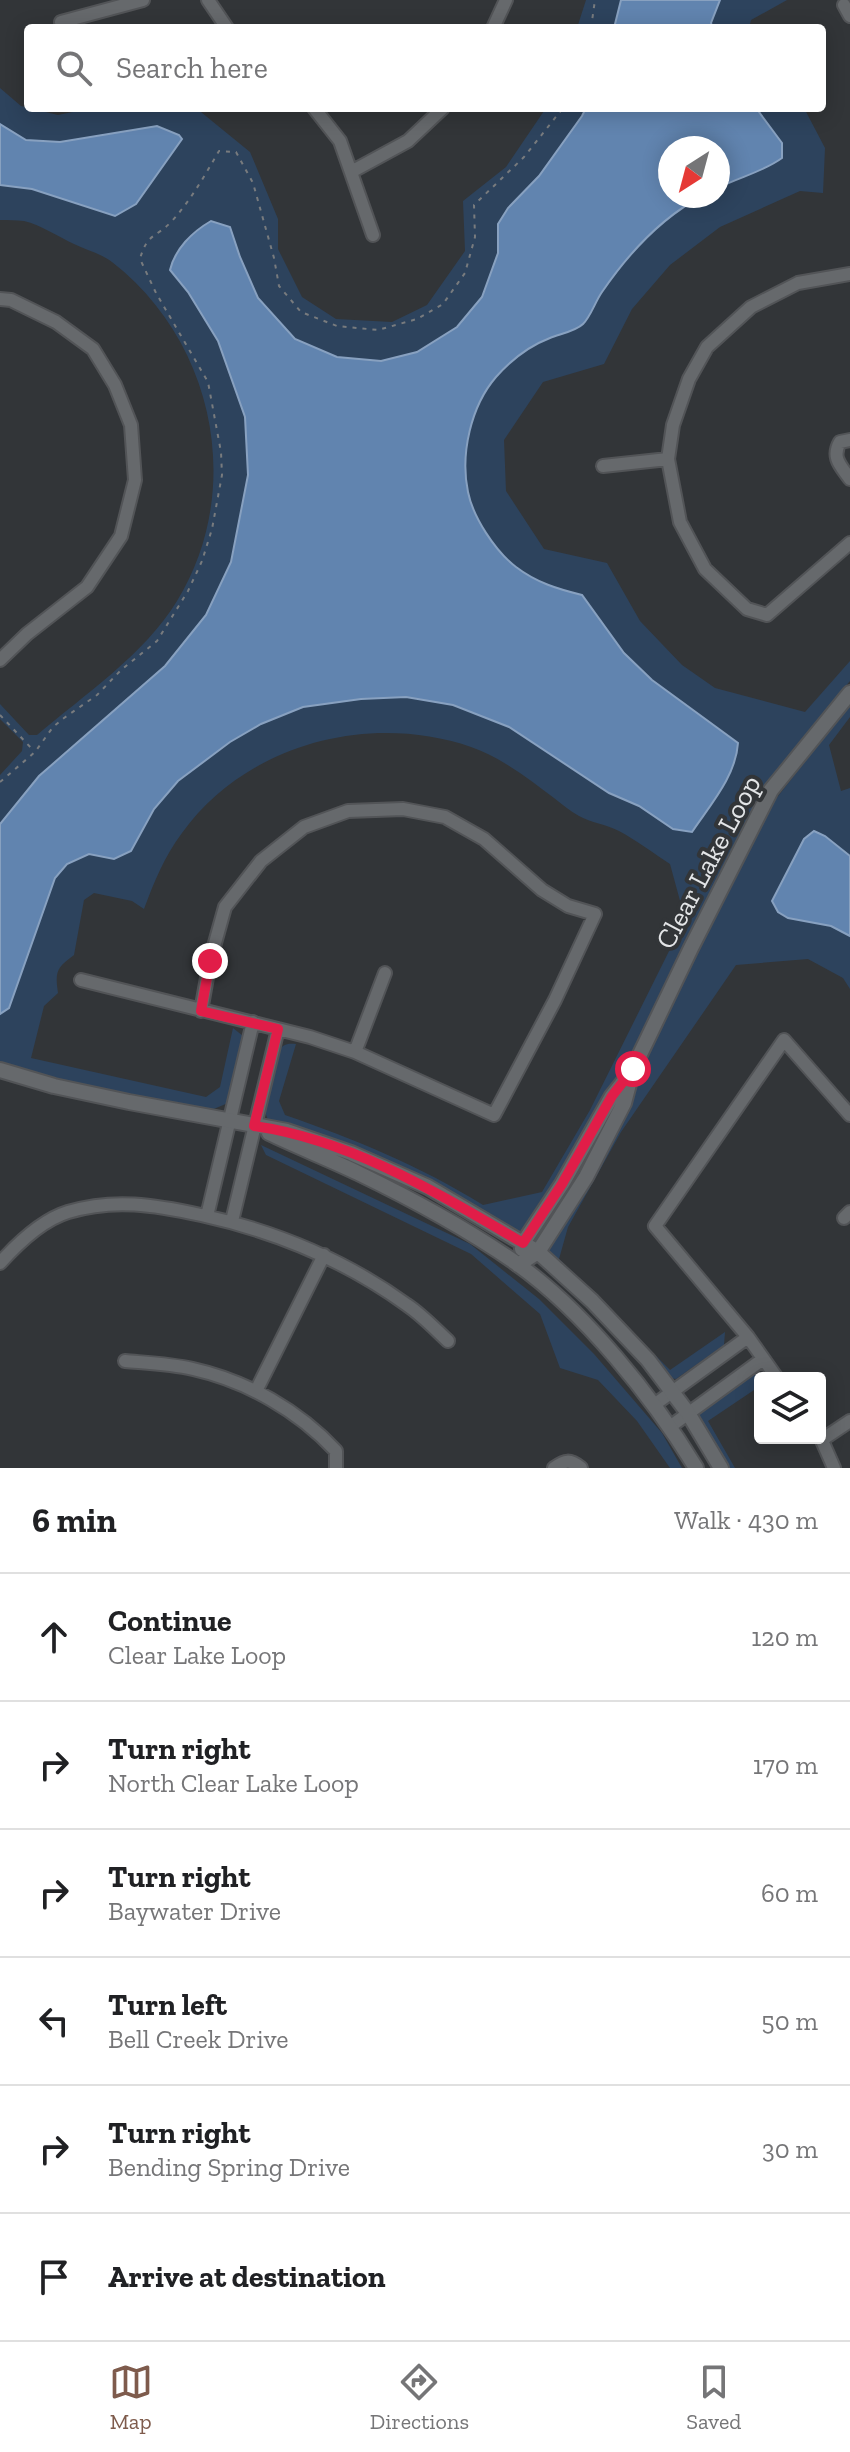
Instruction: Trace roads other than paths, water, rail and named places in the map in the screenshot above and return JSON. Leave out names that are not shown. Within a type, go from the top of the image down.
[{"type":"street","points":[[61,22],[143,0]]},
{"type":"street","points":[[208,0],[224,24]]},
{"type":"street","points":[[495,24],[506,0]]},
{"type":"street","points":[[317,112],[340,141],[373,235]]},
{"type":"street","points":[[351,172],[408,141],[439,112]]},
{"type":"street","points":[[850,274],[798,283],[751,307],[707,347],[689,379],[673,425],[668,459],[680,522],[698,557],[705,569],[747,609],[767,615],[850,543]]},
{"type":"street","points":[[0,299],[11,300],[56,322],[93,349],[115,385],[131,425],[135,480],[121,536],[87,587],[27,634],[0,660]]},
{"type":"street","points":[[850,440],[840,442],[835,451],[837,461],[850,479]]},
{"type":"street","points":[[603,466],[668,459]]},
{"type":"street","name":"Clear Lake Loop","points":[[518,1265],[538,1252],[586,1177],[624,1103],[633,1069],[771,790],[850,693]]},
{"type":"street","points":[[81,980],[201,1011],[310,1037],[355,1052],[494,1115],[555,1000],[595,914],[568,906],[542,890],[484,839],[445,817],[403,809],[348,811],[304,827],[261,861],[225,907],[210,961],[201,1011]]},
{"type":"street","points":[[355,1052],[385,973]]},
{"type":"street","points":[[207,1216],[253,1022]]},
{"type":"street","points":[[232,1221],[278,1029]]},
{"type":"street","points":[[773,1372],[748,1337],[655,1226],[784,1040],[850,1115]]},
{"type":"street","name":"Clear Lake Loop","points":[[518,1265],[523,1243],[562,1184],[612,1096],[633,1069]]},
{"type":"street","points":[[0,1070],[54,1086],[287,1131],[351,1153],[428,1187],[538,1252],[592,1301],[648,1360],[688,1413],[721,1468]]},
{"type":"street","points":[[254,1126],[357,1172],[479,1239],[518,1265],[565,1305],[614,1357],[671,1426],[696,1468]]},
{"type":"street","points":[[0,1263],[15,1246],[65,1213],[129,1202],[158,1205],[232,1221],[324,1255],[408,1306],[448,1341]]},
{"type":"street","points":[[256,1391],[324,1255]]},
{"type":"street","points":[[654,1405],[748,1337]]},
{"type":"street","points":[[671,1426],[763,1359]]},
{"type":"street","points":[[125,1361],[195,1369],[256,1391],[292,1413],[323,1438],[336,1451],[337,1463]]},
{"type":"street","points":[[826,1435],[850,1421]]},
{"type":"street","points":[[824,1444],[834,1468]]},
{"type":"street","points":[[554,1468],[564,1461],[577,1465]]}]
